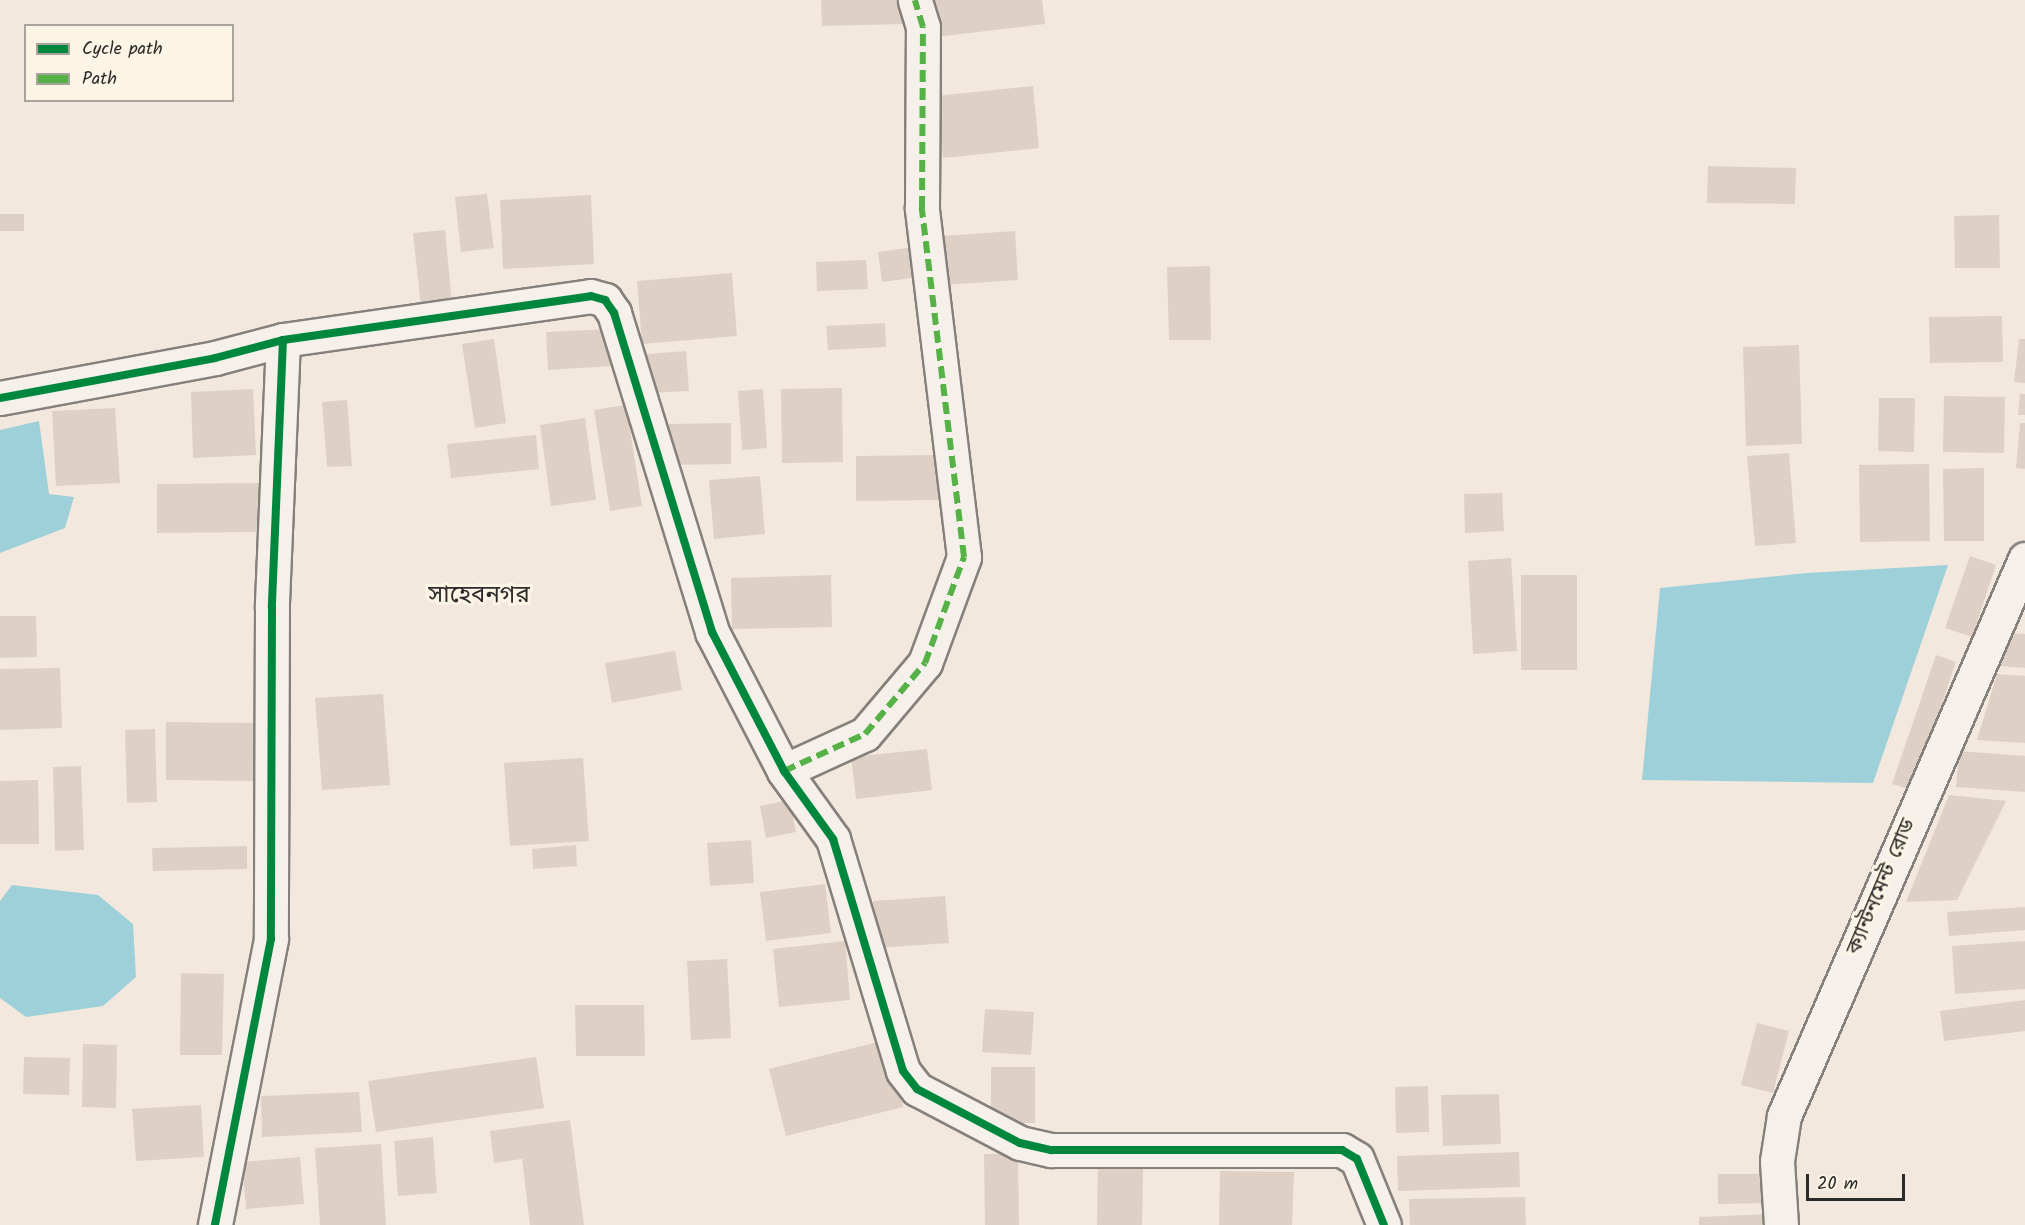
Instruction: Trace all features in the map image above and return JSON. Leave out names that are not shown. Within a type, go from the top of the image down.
[{"type":"street","points":[[784,771],[865,734],[925,663],[964,557],[922,208],[922,27],[915,0]]},
{"type":"street","points":[[0,398],[215,358],[284,340],[591,296],[605,300],[614,314],[712,632],[784,771],[833,839],[903,1071],[917,1089],[1020,1143],[1051,1150],[1342,1150],[1357,1159],[1384,1225]]},
{"type":"street","points":[[215,1225],[271,939],[272,608],[284,340]]},
{"type":"street","name":"ক্যান্টনমেন্ট রোড","points":[[1780,1225],[1777,1161],[1784,1116],[2025,559]]},
{"type":"water","points":[[39,421],[49,494],[74,497],[65,528],[0,553],[0,430]]},
{"type":"water","points":[[1948,565],[1873,783],[1642,780],[1660,588],[1807,573]]},
{"type":"water","points":[[12,885],[98,895],[133,924],[136,977],[103,1006],[26,1017],[0,998],[0,901]]},
{"type":"building","points":[[821,0],[904,0],[905,24],[822,26]]},
{"type":"building","points":[[932,0],[1042,0],[1045,24],[936,37]]},
{"type":"building","points":[[1033,86],[1039,148],[943,158],[936,96]]},
{"type":"building","points":[[1708,166],[1796,168],[1795,204],[1707,203]]},
{"type":"building","points":[[487,194],[494,248],[461,252],[455,197]]},
{"type":"building","points":[[591,195],[594,264],[503,269],[500,200]]},
{"type":"building","points":[[0,214],[24,214],[24,231],[0,231]]},
{"type":"building","points":[[1999,215],[2000,268],[1955,268],[1954,216]]},
{"type":"building","points":[[445,230],[452,304],[421,307],[413,233]]},
{"type":"building","points":[[1015,231],[1018,280],[944,285],[941,236]]},
{"type":"building","points":[[921,246],[926,276],[882,282],[878,252]]},
{"type":"building","points":[[866,260],[868,289],[817,291],[816,262]]},
{"type":"building","points":[[1210,266],[1211,340],[1169,340],[1167,267]]},
{"type":"building","points":[[732,273],[737,336],[642,344],[637,281]]},
{"type":"building","points":[[2002,316],[2003,362],[1930,363],[1929,317]]},
{"type":"building","points":[[885,323],[886,347],[828,350],[826,326]]},
{"type":"building","points":[[608,329],[611,366],[548,370],[546,332]]},
{"type":"building","points":[[494,339],[506,423],[475,428],[462,344]]},
{"type":"building","points":[[2019,339],[2025,339],[2025,383],[2014,382]]},
{"type":"building","points":[[1799,345],[1802,444],[1746,446],[1743,347]]},
{"type":"building","points":[[686,351],[689,391],[649,393],[647,354]]},
{"type":"building","points":[[842,388],[843,462],[782,463],[781,389]]},
{"type":"building","points":[[253,389],[256,455],[193,458],[191,392]]},
{"type":"building","points":[[763,389],[767,448],[742,450],[738,391]]},
{"type":"building","points":[[2020,394],[2025,394],[2025,415],[2018,415]]},
{"type":"building","points":[[1944,396],[2005,397],[2004,453],[1943,452]]},
{"type":"building","points":[[1879,398],[1915,398],[1914,452],[1878,451]]},
{"type":"building","points":[[347,400],[352,466],[327,467],[322,402]]},
{"type":"building","points":[[626,405],[642,506],[610,511],[594,410]]},
{"type":"building","points":[[115,408],[120,483],[56,486],[52,411]]},
{"type":"building","points":[[585,418],[596,500],[551,506],[540,425]]},
{"type":"building","points":[[731,423],[731,464],[670,465],[669,424]]},
{"type":"building","points":[[2020,423],[2025,423],[2025,469],[2016,468]]},
{"type":"building","points":[[536,435],[539,469],[451,478],[447,444]]},
{"type":"building","points":[[1789,453],[1796,543],[1755,546],[1747,456]]},
{"type":"building","points":[[939,455],[939,500],[856,501],[856,456]]},
{"type":"building","points":[[1929,464],[1930,541],[1860,542],[1859,465]]},
{"type":"building","points":[[1984,468],[1984,541],[1944,541],[1943,469]]},
{"type":"building","points":[[760,476],[765,534],[714,539],[709,480]]},
{"type":"building","points":[[262,483],[263,532],[157,533],[157,484]]},
{"type":"building","points":[[1502,493],[1504,531],[1465,533],[1464,494]]},
{"type":"building","points":[[1970,556],[1996,565],[1972,637],[1945,628]]},
{"type":"building","points":[[1511,558],[1517,651],[1473,654],[1468,561]]},
{"type":"building","points":[[831,575],[832,627],[732,629],[731,578]]},
{"type":"building","points":[[1521,575],[1577,575],[1577,670],[1521,670]]},
{"type":"building","points":[[0,616],[36,616],[37,657],[0,658]]},
{"type":"building","points":[[2002,633],[2025,634],[2025,668],[2000,666]]},
{"type":"building","points":[[675,651],[682,690],[612,703],[605,663]]},
{"type":"building","points":[[1936,655],[1956,662],[1912,790],[1892,784]]},
{"type":"building","points":[[60,668],[62,728],[0,730],[0,669]]},
{"type":"building","points":[[1997,674],[2025,676],[2025,743],[1977,740]]},
{"type":"building","points":[[383,694],[390,785],[322,790],[315,698]]},
{"type":"building","points":[[166,722],[253,723],[253,781],[166,780]]},
{"type":"building","points":[[155,729],[157,802],[127,803],[125,730]]},
{"type":"building","points":[[927,749],[932,790],[856,799],[851,757]]},
{"type":"building","points":[[1959,751],[2025,756],[2025,792],[1956,787]]},
{"type":"building","points":[[583,758],[589,841],[510,846],[504,763]]},
{"type":"building","points":[[81,766],[84,850],[55,851],[53,767]]},
{"type":"building","points":[[38,780],[39,844],[0,844],[0,781]]},
{"type":"building","points":[[1949,795],[2006,801],[1957,900],[1906,902]]},
{"type":"building","points":[[790,800],[796,832],[766,838],[760,806]]},
{"type":"building","points":[[751,840],[754,883],[710,886],[707,843]]},
{"type":"building","points":[[576,845],[577,866],[533,869],[532,849]]},
{"type":"building","points":[[247,846],[247,869],[153,871],[152,848]]},
{"type":"building","points":[[825,884],[831,933],[766,941],[760,892]]},
{"type":"building","points":[[945,896],[949,943],[876,948],[873,901]]},
{"type":"building","points":[[2025,907],[2025,930],[1949,936],[1947,912]]},
{"type":"building","points":[[845,941],[850,1000],[779,1007],[773,949]]},
{"type":"building","points":[[2025,941],[2025,989],[1955,994],[1952,946]]},
{"type":"building","points":[[727,959],[731,1038],[691,1040],[687,961]]},
{"type":"building","points":[[181,973],[224,974],[222,1055],[180,1055]]},
{"type":"building","points":[[2025,1000],[2025,1031],[1944,1041],[1940,1011]]},
{"type":"building","points":[[575,1005],[644,1005],[645,1056],[576,1056]]},
{"type":"building","points":[[985,1009],[1034,1012],[1031,1055],[982,1052]]},
{"type":"building","points":[[1757,1023],[1789,1031],[1773,1093],[1741,1085]]},
{"type":"building","points":[[886,1040],[903,1107],[786,1136],[769,1069]]},
{"type":"building","points":[[83,1044],[117,1045],[116,1108],[82,1107]]},
{"type":"building","points":[[24,1057],[70,1058],[69,1095],[23,1094]]},
{"type":"building","points":[[536,1057],[544,1108],[376,1132],[368,1081]]},
{"type":"building","points":[[991,1067],[1035,1067],[1035,1123],[991,1123]]},
{"type":"building","points":[[1428,1086],[1429,1132],[1396,1133],[1395,1087]]},
{"type":"building","points":[[359,1092],[362,1132],[262,1137],[261,1096]]},
{"type":"building","points":[[1499,1094],[1501,1144],[1443,1146],[1441,1095]]},
{"type":"building","points":[[201,1105],[204,1157],[136,1161],[132,1109]]},
{"type":"building","points":[[570,1120],[584,1225],[530,1225],[522,1159],[494,1163],[490,1131]]},
{"type":"building","points":[[433,1137],[437,1193],[398,1196],[394,1141]]},
{"type":"building","points":[[381,1144],[386,1225],[320,1225],[315,1148]]},
{"type":"building","points":[[1519,1152],[1520,1187],[1398,1191],[1397,1156]]},
{"type":"building","points":[[984,1154],[1018,1154],[1019,1225],[985,1225]]},
{"type":"building","points":[[300,1157],[304,1204],[246,1209],[242,1162]]},
{"type":"building","points":[[1098,1167],[1143,1168],[1142,1225],[1097,1225]]},
{"type":"building","points":[[1220,1171],[1294,1172],[1292,1225],[1219,1225]]},
{"type":"building","points":[[1718,1174],[1770,1174],[1770,1203],[1718,1204]]},
{"type":"building","points":[[1525,1197],[1526,1225],[1410,1225],[1409,1199]]},
{"type":"building","points":[[1771,1214],[1771,1225],[1699,1225],[1699,1217]]},
{"type":"marked path","points":[[784,771],[865,734],[925,663],[964,557],[922,208],[923,27],[915,0]]},
{"type":"cycle path","points":[[283,340],[591,296],[605,300],[614,313],[712,632],[784,771],[833,839],[903,1071],[917,1089],[1020,1143],[1051,1150],[1342,1150],[1357,1159],[1384,1225]]},
{"type":"cycle path","points":[[0,398],[215,358],[283,340],[272,608],[271,939],[215,1225]]},
{"type":"district","name":"সাহেবনগর","points":[[479,596]]}]
